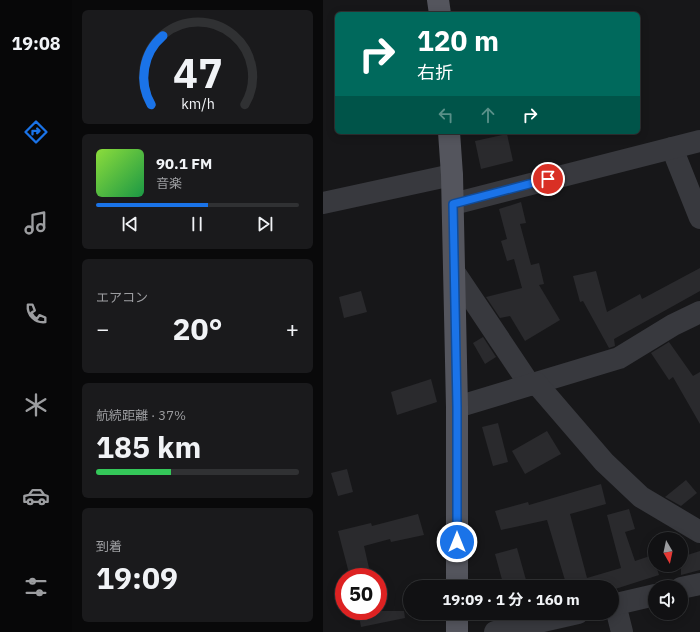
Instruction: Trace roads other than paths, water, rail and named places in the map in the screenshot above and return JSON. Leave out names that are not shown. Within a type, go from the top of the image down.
[{"type":"main road","points":[[438,0],[440,12]]},
{"type":"main road","points":[[449,134],[455,273],[457,580]]},
{"type":"main road","points":[[457,620],[457,632]]},
{"type":"street","points":[[453,204],[700,141]]},
{"type":"street","points":[[672,148],[700,218]]},
{"type":"street","points":[[323,203],[452,175]]},
{"type":"street","points":[[455,273],[533,384],[604,462],[641,497],[700,532]]},
{"type":"street","points":[[457,407],[619,358],[673,324],[700,312]]},
{"type":"street","points":[[688,587],[700,584]]},
{"type":"street","points":[[619,604],[648,597]]},
{"type":"street","points":[[495,632],[547,620]]},
{"type":"street","points":[[618,620],[622,632]]}]
